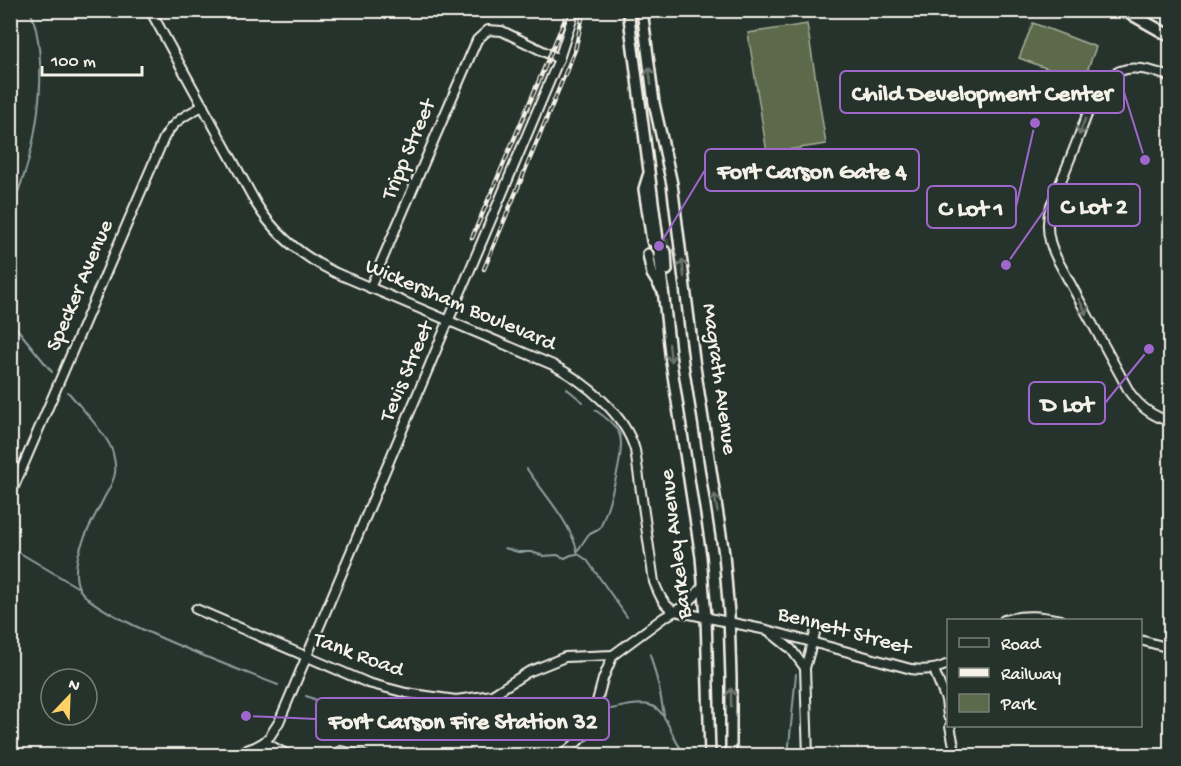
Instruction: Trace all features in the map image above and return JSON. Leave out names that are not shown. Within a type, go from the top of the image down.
[{"type":"highway","points":[[1124,10],[1170,36]]},
{"type":"main road","points":[[628,10],[649,171],[655,240],[641,204],[649,171]]},
{"type":"main road","name":"Magrath Avenue","points":[[642,10],[654,104],[672,184],[695,367],[724,554],[729,621],[731,756]]},
{"type":"main road","name":"Barkeley Avenue","points":[[664,293],[652,274],[657,253],[668,276],[664,293],[671,362],[699,547],[706,617],[710,756]]},
{"type":"street","name":"Wickersham Boulevard","points":[[150,10],[256,206],[280,236],[324,268],[553,365],[581,382],[620,420],[629,433],[635,450],[654,582],[662,600],[675,611]]},
{"type":"street","name":"Tevis Street","points":[[264,742],[279,722],[559,59],[575,10]]},
{"type":"street","name":"Tripp Street","points":[[370,288],[477,40],[488,30],[502,31],[559,59]]},
{"type":"street","points":[[1170,77],[1154,70],[1135,68],[1117,73],[1102,84],[1091,102],[1051,205],[1048,220],[1052,249],[1130,393],[1152,415],[1170,422]]},
{"type":"street","name":"Specker Avenue","points":[[10,496],[164,138],[179,120],[203,106]]},
{"type":"street","points":[[555,756],[564,754],[589,731],[603,679],[613,655],[691,600],[703,585]]},
{"type":"street","name":"Tank Road","points":[[196,609],[368,683],[406,693],[456,700],[492,695],[528,672],[565,657],[613,655]]},
{"type":"street","points":[[675,611],[729,621]]},
{"type":"street","points":[[1011,619],[1036,616],[1051,619]]},
{"type":"street","name":"Bennett Street","points":[[729,621],[911,669],[934,670],[947,664]]},
{"type":"street","points":[[808,756],[805,669],[817,627]]},
{"type":"street","points":[[767,630],[791,649],[805,669]]},
{"type":"street","points":[[1142,641],[1170,648]]},
{"type":"street","points":[[934,670],[947,708]]},
{"type":"street","points":[[950,727],[956,756]]},
{"type":"street","points":[[229,756],[264,742],[290,756]]},
{"type":"street","points":[[330,756],[341,751],[365,756]]},
{"type":"green space","points":[[1033,23],[1096,47],[1083,82],[1019,58]]},
{"type":"green space","points":[[807,24],[826,144],[767,153],[748,33]]},
{"type":"waterway","points":[[10,208],[27,164],[38,110],[40,56],[30,10]]},
{"type":"waterway","points":[[10,186],[19,190]]},
{"type":"waterway","points":[[10,320],[52,372]]},
{"type":"waterway","points":[[567,389],[583,402]]},
{"type":"waterway","points":[[68,392],[105,437],[112,450],[115,468],[112,483],[88,529],[79,554],[76,566],[79,588],[90,600],[138,627],[203,656],[278,685]]},
{"type":"waterway","points":[[578,550],[588,535],[601,526],[616,479],[621,452],[621,441],[617,429],[595,410]]},
{"type":"waterway","points":[[527,469],[564,521],[578,554],[587,560],[627,617]]},
{"type":"waterway","points":[[10,547],[77,587]]},
{"type":"waterway","points":[[505,548],[518,552],[531,552],[544,556],[557,555],[565,558],[577,554]]},
{"type":"waterway","points":[[650,654],[664,715]]},
{"type":"waterway","points":[[788,756],[796,674]]},
{"type":"waterway","points":[[306,696],[343,710],[437,727],[546,721],[579,714]]},
{"type":"waterway","points":[[611,709],[640,704],[656,708],[666,720],[678,744],[689,756]]},
{"type":"tunnel","points":[[664,239],[666,252]]},
{"type":"tunnel","points":[[652,241],[653,254]]},
{"type":"railway","points":[[472,238],[569,10]]},
{"type":"railway","points":[[484,269],[575,50],[584,10]]},
{"type":"place","name":"C Lot 1","points":[[1035,123]]},
{"type":"place","name":"Child Development Center","points":[[1145,160]]},
{"type":"place","name":"Fort Carson Gate 4","points":[[659,246]]},
{"type":"place","name":"C Lot 2","points":[[1006,265]]},
{"type":"place","name":"D Lot","points":[[1149,349]]},
{"type":"place","name":"Fort Carson Fire Station 32","points":[[246,716]]}]
